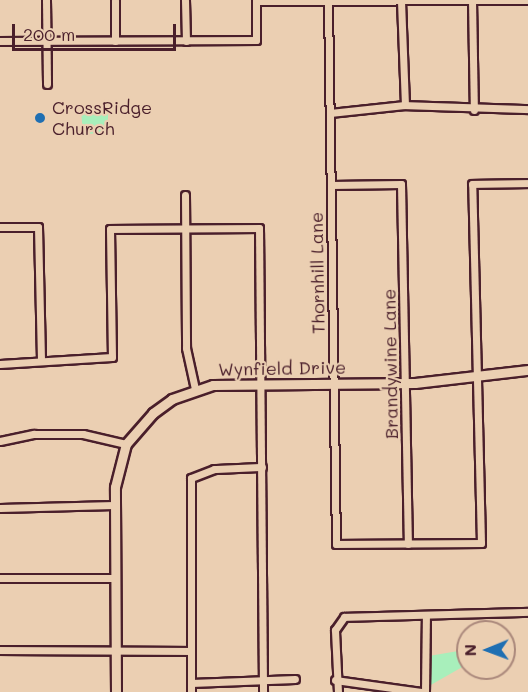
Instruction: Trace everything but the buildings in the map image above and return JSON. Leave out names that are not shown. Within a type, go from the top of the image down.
[{"type":"street","points":[[46,0],[47,84]]},
{"type":"street","points":[[115,0],[115,41]]},
{"type":"street","points":[[185,0],[186,41]]},
{"type":"street","points":[[0,41],[256,40],[256,0],[528,0]]},
{"type":"street","points":[[401,0],[405,105]]},
{"type":"street","points":[[472,0],[474,110]]},
{"type":"street","name":"Thornhill Lane","points":[[328,1],[336,544],[408,544]]},
{"type":"street","points":[[330,113],[405,105],[474,110],[528,109]]},
{"type":"street","points":[[408,544],[481,543],[475,376],[472,184],[528,183]]},
{"type":"street","name":"Brandywine Lane","points":[[331,185],[401,184],[408,544]]},
{"type":"street","points":[[185,195],[186,348],[195,389]]},
{"type":"street","points":[[0,227],[38,227],[41,361]]},
{"type":"street","points":[[0,364],[112,357],[110,229],[259,228],[263,692]]},
{"type":"street","name":"Wynfield Drive","points":[[116,692],[114,505],[126,444],[153,413],[195,389],[262,384],[405,382],[528,370]]},
{"type":"street","points":[[0,441],[34,434],[83,434],[126,444]]},
{"type":"street","points":[[191,692],[191,478],[214,469],[262,467]]},
{"type":"street","points":[[0,508],[114,505]]},
{"type":"street","points":[[0,578],[115,578]]},
{"type":"street","points":[[338,692],[334,680],[334,630],[341,619],[528,612]]},
{"type":"street","points":[[334,680],[423,692],[426,615]]},
{"type":"street","points":[[0,650],[191,651]]},
{"type":"street","points":[[191,683],[295,679]]},
{"type":"green space","points":[[108,108],[108,133],[83,134],[81,110]]},
{"type":"green space","points":[[456,651],[456,671],[429,686],[429,656]]},
{"type":"place","name":"CrossRidge Church","points":[[40,118]]}]
